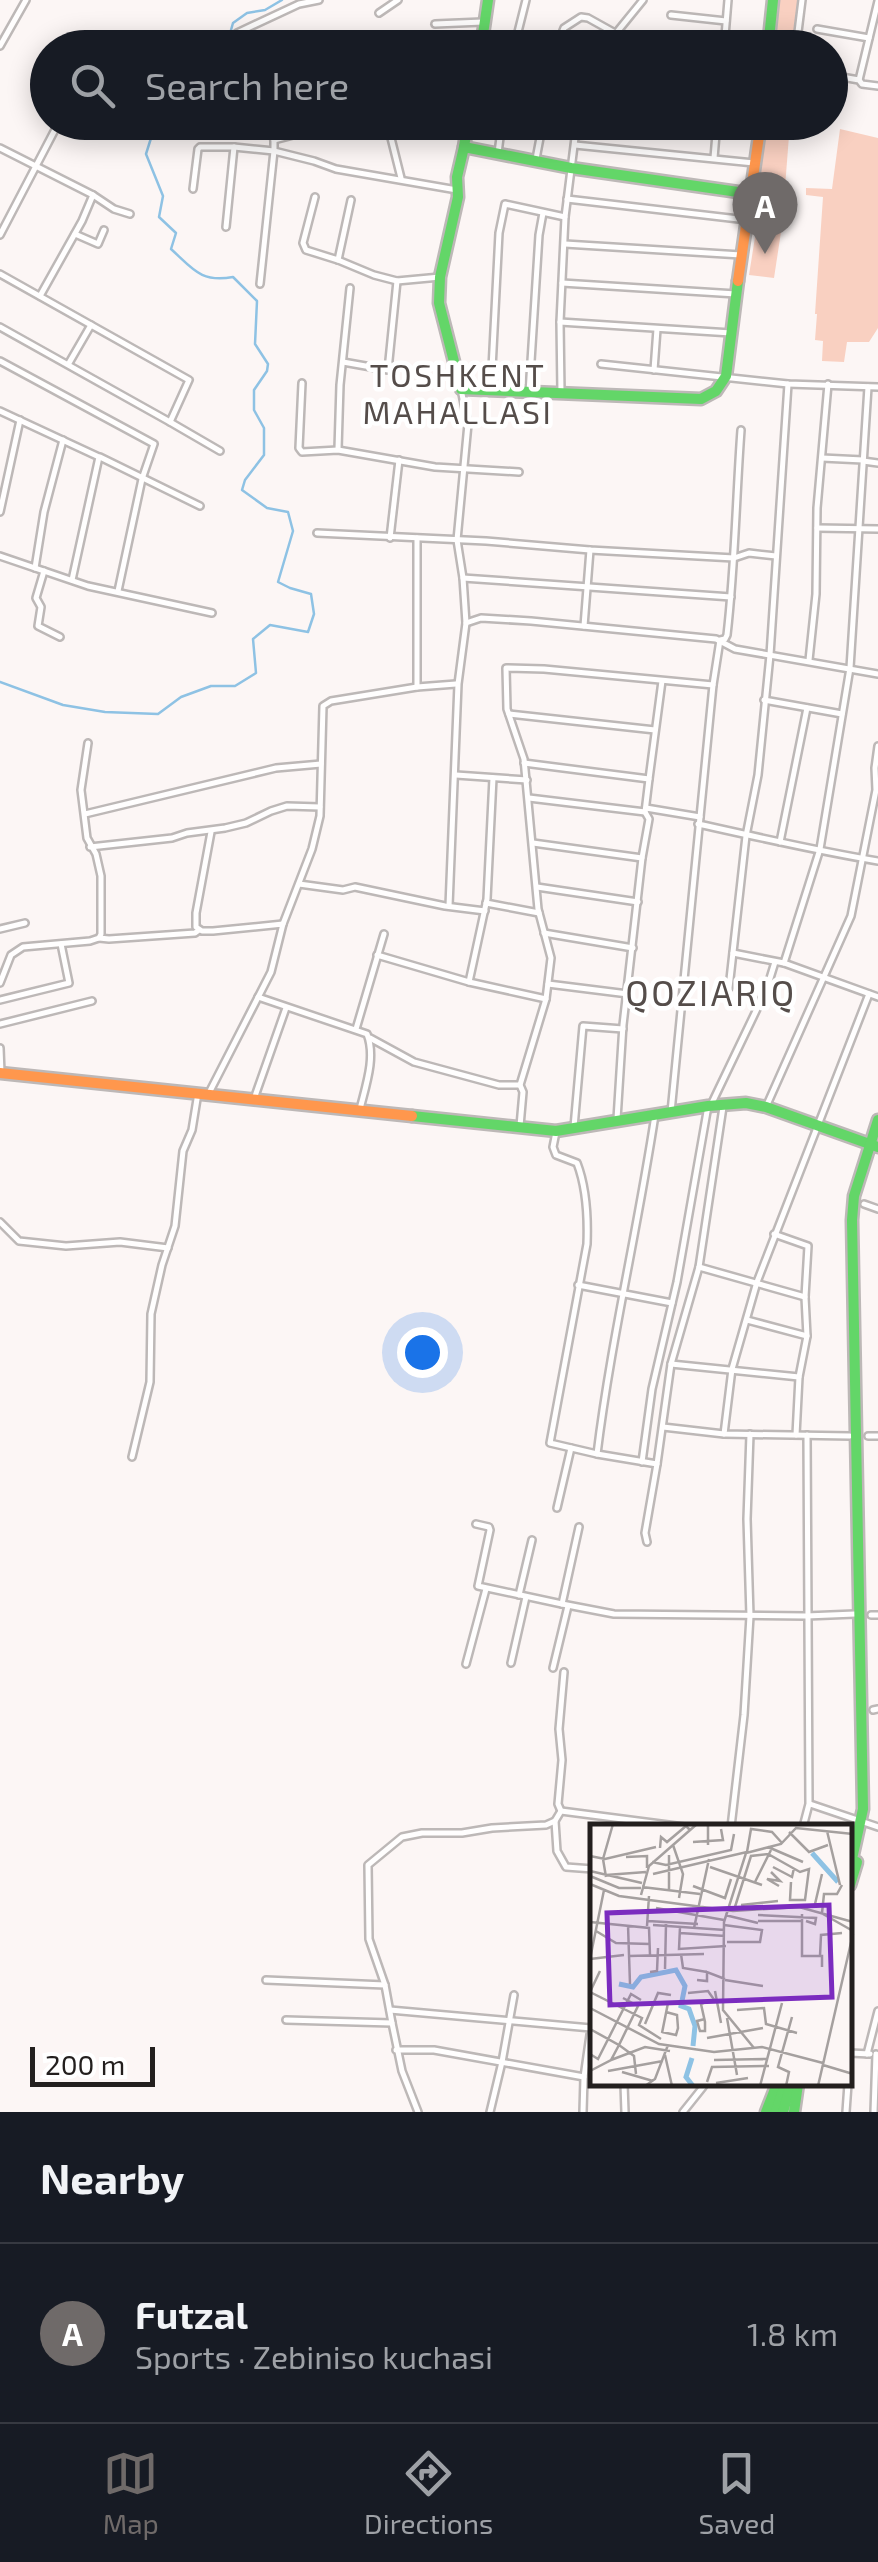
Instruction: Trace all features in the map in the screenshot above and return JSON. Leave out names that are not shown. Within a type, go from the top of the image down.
[{"type":"main road","points":[[485,30],[488,0]]},
{"type":"main road","points":[[770,30],[772,0]]},
{"type":"main road","points":[[465,140],[458,196],[440,277],[439,303],[461,389],[701,399],[718,391],[726,376],[759,140]]},
{"type":"main road","points":[[464,147],[571,168],[752,194]]},
{"type":"main road","points":[[0,1073],[556,1131],[746,1102],[875,1144]]},
{"type":"main road","points":[[853,1876],[869,1825],[852,1220],[854,1196],[875,1144],[878,1120]]},
{"type":"main road","points":[[853,1861],[869,1825]]},
{"type":"main road","points":[[766,2112],[786,2087]]},
{"type":"main road","points":[[779,2112],[787,2087]]},
{"type":"main road","points":[[789,2087],[794,2112]]},
{"type":"street","points":[[0,46],[26,0]]},
{"type":"street","points":[[243,30],[299,4],[319,0]]},
{"type":"street","points":[[379,13],[398,0]]},
{"type":"street","points":[[518,30],[526,0]]},
{"type":"street","points":[[618,30],[643,0]]},
{"type":"street","points":[[725,30],[728,0]]},
{"type":"street","points":[[798,30],[802,0]]},
{"type":"street","points":[[859,80],[878,1]]},
{"type":"street","points":[[671,15],[726,21]]},
{"type":"street","points":[[563,30],[581,17],[610,30]]},
{"type":"street","points":[[435,24],[486,22]]},
{"type":"street","points":[[817,29],[823,30]]},
{"type":"street","points":[[848,34],[870,38]]},
{"type":"street","points":[[848,78],[878,86]]},
{"type":"street","points":[[0,235],[49,140]]},
{"type":"street","points":[[260,284],[274,140]]},
{"type":"street","points":[[391,140],[401,179]]},
{"type":"street","points":[[498,153],[500,140]]},
{"type":"street","points":[[536,160],[540,140]]},
{"type":"street","points":[[561,394],[566,199],[576,140]]},
{"type":"street","points":[[714,158],[716,140]]},
{"type":"street","points":[[575,145],[756,164]]},
{"type":"street","points":[[192,189],[200,147],[234,147],[456,190]]},
{"type":"street","points":[[226,227],[234,147]]},
{"type":"street","points":[[0,148],[130,214]]},
{"type":"street","points":[[40,296],[76,234],[93,195]]},
{"type":"street","points":[[314,196],[303,243],[306,250],[397,281],[440,277]]},
{"type":"street","points":[[566,199],[748,220]]},
{"type":"street","points":[[338,260],[352,200]]},
{"type":"street","points":[[491,391],[498,233],[505,204],[565,217]]},
{"type":"street","points":[[529,392],[543,213]]},
{"type":"street","points":[[76,234],[98,244],[104,230]]},
{"type":"street","points":[[564,244],[742,255]]},
{"type":"street","points":[[0,274],[189,380],[170,422]]},
{"type":"street","points":[[343,362],[388,370],[397,281]]},
{"type":"street","points":[[562,283],[736,294]]},
{"type":"street","points":[[338,450],[350,288]]},
{"type":"street","points":[[560,322],[732,333]]},
{"type":"street","points":[[69,364],[91,325]]},
{"type":"street","points":[[0,327],[220,450]]},
{"type":"street","points":[[654,370],[656,329]]},
{"type":"street","points":[[0,361],[154,444],[142,479],[118,591]]},
{"type":"street","points":[[601,364],[788,384],[878,388]]},
{"type":"street","points":[[302,382],[300,450],[338,450],[462,469],[519,472]]},
{"type":"street","points":[[729,988],[770,655],[788,384]]},
{"type":"street","points":[[809,662],[828,384]]},
{"type":"street","points":[[784,963],[820,848],[850,668],[868,387]]},
{"type":"street","points":[[449,906],[458,684],[466,623],[456,540],[468,424],[461,389]]},
{"type":"street","points":[[0,411],[200,506]]},
{"type":"street","points":[[0,512],[20,420]]},
{"type":"street","points":[[866,423],[878,424]]},
{"type":"street","points":[[720,640],[727,635],[731,597],[742,430]]},
{"type":"street","points":[[35,568],[44,512],[63,440]]},
{"type":"street","points":[[72,580],[99,457]]},
{"type":"street","points":[[822,458],[878,463]]},
{"type":"street","points":[[390,538],[400,460]]},
{"type":"street","points":[[817,528],[878,530]]},
{"type":"street","points":[[318,533],[734,558],[749,553],[776,556]]},
{"type":"street","points":[[417,687],[418,538]]},
{"type":"street","points":[[584,626],[590,550]]},
{"type":"street","points":[[0,556],[72,580],[212,613]]},
{"type":"street","points":[[44,571],[36,598],[42,607],[38,626],[60,637]]},
{"type":"street","points":[[463,578],[731,597]]},
{"type":"street","points":[[466,623],[480,618],[720,640],[735,649],[878,674]]},
{"type":"street","points":[[671,1112],[720,640]]},
{"type":"street","points":[[520,1126],[520,1085],[546,998],[551,958],[539,913],[527,780],[509,714],[505,672],[508,667],[713,685]]},
{"type":"street","points":[[617,1120],[623,1030],[662,681]]},
{"type":"street","points":[[132,1457],[150,1382],[151,1314],[175,1226],[183,1151],[204,1093],[271,972],[283,924],[316,835],[322,710],[326,702],[458,684]]},
{"type":"street","points":[[764,700],[842,714]]},
{"type":"street","points":[[780,844],[807,708]]},
{"type":"street","points":[[509,714],[654,730]]},
{"type":"street","points":[[88,744],[80,790],[86,838],[96,854],[101,876],[98,938]]},
{"type":"street","points":[[766,1107],[850,916],[876,790],[878,746]]},
{"type":"street","points":[[524,763],[649,779]]},
{"type":"street","points":[[85,814],[276,768],[321,764]]},
{"type":"street","points":[[456,775],[527,780]]},
{"type":"street","points":[[469,982],[486,902],[493,778]]},
{"type":"street","points":[[529,798],[646,810],[699,820],[780,844],[878,860]]},
{"type":"street","points":[[90,847],[225,828],[287,806],[320,808]]},
{"type":"street","points":[[199,930],[196,913],[211,832]]},
{"type":"street","points":[[533,843],[642,858]]},
{"type":"street","points":[[299,884],[342,890],[355,887],[484,911]]},
{"type":"street","points":[[536,886],[638,902]]},
{"type":"street","points":[[486,902],[539,913]]},
{"type":"street","points":[[0,928],[25,923]]},
{"type":"street","points":[[0,983],[11,955],[23,946],[283,924]]},
{"type":"street","points":[[356,1029],[384,934]]},
{"type":"street","points":[[544,934],[632,948]]},
{"type":"street","points":[[0,1000],[68,983],[61,944]]},
{"type":"street","points":[[2,950],[11,955]]},
{"type":"street","points":[[732,952],[784,963],[878,997]]},
{"type":"street","points":[[376,955],[469,982],[546,998]]},
{"type":"street","points":[[642,1462],[652,1389],[714,1105],[776,962]]},
{"type":"street","points":[[548,984],[628,994]]},
{"type":"street","points":[[724,1434],[732,1369],[756,1285],[869,994]]},
{"type":"street","points":[[258,997],[363,1031],[414,1062],[499,1084],[520,1085]]},
{"type":"street","points":[[0,1024],[92,1001]]},
{"type":"street","points":[[254,1099],[286,1008]]},
{"type":"street","points":[[574,1127],[583,1026],[623,1030]]},
{"type":"street","points":[[360,1109],[370,1063],[370,1038]]},
{"type":"street","points":[[0,1048],[0,1073]]},
{"type":"street","points":[[647,1542],[645,1533],[671,1364],[699,1268],[714,1105]]},
{"type":"street","points":[[597,1454],[604,1394],[655,1115]]},
{"type":"street","points":[[556,1131],[556,1155],[577,1163],[582,1174],[588,1217],[550,1443],[656,1464]]},
{"type":"street","points":[[864,1204],[878,1208]]},
{"type":"street","points":[[0,1222],[19,1241],[66,1246],[120,1242],[169,1248]]},
{"type":"street","points":[[774,1234],[808,1246],[807,1336],[799,1377],[796,1436]]},
{"type":"street","points":[[699,1268],[805,1298]]},
{"type":"street","points":[[676,1282],[694,1284]]},
{"type":"street","points":[[578,1285],[672,1303]]},
{"type":"street","points":[[747,1320],[807,1336]]},
{"type":"street","points":[[671,1364],[799,1377]]},
{"type":"street","points":[[662,1427],[724,1434],[850,1436]]},
{"type":"street","points":[[731,1824],[750,1616],[746,1519],[750,1434]]},
{"type":"street","points":[[804,1824],[809,1804],[806,1435]]},
{"type":"street","points":[[868,1436],[878,1436]]},
{"type":"street","points":[[557,1508],[571,1448]]},
{"type":"street","points":[[476,1524],[489,1526],[490,1530],[477,1582],[486,1588],[614,1614],[854,1614]]},
{"type":"street","points":[[553,1668],[579,1527]]},
{"type":"street","points":[[511,1663],[532,1540]]},
{"type":"street","points":[[466,1664],[486,1588]]},
{"type":"street","points":[[561,1811],[559,1728],[564,1672]]},
{"type":"street","points":[[809,1804],[869,1825]]},
{"type":"street","points":[[418,2112],[396,2050],[385,1985],[369,1939],[368,1865],[402,1837],[546,1825],[561,1811]]},
{"type":"street","points":[[561,1811],[665,1824]]},
{"type":"street","points":[[554,1821],[557,1851],[566,1866],[590,1869]]},
{"type":"street","points":[[266,1980],[385,1985]]},
{"type":"street","points":[[490,2112],[514,1995]]},
{"type":"street","points":[[390,2010],[590,2028],[583,2112]]},
{"type":"street","points":[[867,2054],[878,2011]]},
{"type":"street","points":[[286,2020],[392,2023]]},
{"type":"street","points":[[396,2050],[434,2050],[584,2077]]},
{"type":"street","points":[[853,2052],[877,2054],[874,2112]]},
{"type":"street","points":[[624,2087],[625,2112]]},
{"type":"street","points":[[683,2112],[702,2087]]},
{"type":"street","points":[[846,2112],[848,2087]]},
{"type":"shaded area","points":[[775,0],[798,0],[795,30],[772,30]]},
{"type":"shaded area","points":[[848,131],[878,138],[878,328],[869,342],[847,342],[844,362],[822,361],[823,341],[815,340],[823,197],[806,195],[806,188],[832,189],[839,140],[848,140]]},
{"type":"shaded area","points":[[761,140],[789,140],[785,187],[756,183]]},
{"type":"shaded area","points":[[756,231],[781,232],[774,278],[749,275]]},
{"type":"waterway","points":[[231,30],[233,23],[247,13],[265,10],[282,0]]},
{"type":"waterway","points":[[0,682],[63,705],[105,712],[158,714],[181,697],[211,686],[235,686],[256,673],[253,639],[270,625],[308,632],[314,614],[311,594],[278,582],[293,531],[288,512],[267,508],[242,490],[264,455],[264,428],[254,410],[254,390],[268,364],[255,344],[257,301],[233,277],[205,276],[171,249],[176,233],[159,217],[163,196],[146,154],[150,140]]},
{"type":"traffic: fast","points":[[484,30],[488,0]]},
{"type":"traffic: fast","points":[[770,30],[773,0]]},
{"type":"traffic: fast","points":[[464,147],[465,140]]},
{"type":"traffic: fast","points":[[738,281],[726,376],[716,391],[701,399],[461,389],[439,303],[440,277],[458,197],[457,177],[464,147],[571,168],[752,194]]},
{"type":"traffic: fast","points":[[412,1116],[556,1131],[746,1103],[878,1147]]},
{"type":"traffic: fast","points":[[853,1854],[863,1809],[852,1220],[854,1196],[878,1120]]},
{"type":"traffic: fast","points":[[853,1875],[857,1862]]},
{"type":"traffic: fast","points":[[766,2112],[776,2087]]},
{"type":"traffic: fast","points":[[776,2112],[784,2087]]},
{"type":"traffic: fast","points":[[783,2112],[790,2087]]},
{"type":"traffic: fast","points":[[794,2112],[798,2087]]},
{"type":"traffic: slow","points":[[738,281],[758,140]]},
{"type":"traffic: slow","points":[[0,1073],[412,1116]]},
{"type":"place","name":"Futzal","points":[[765,254]]},
{"type":"district","name":"TOSHKENT MAHALLASI","points":[[458,394]]},
{"type":"district","name":"QOZIARIQ","points":[[711,994]]}]
